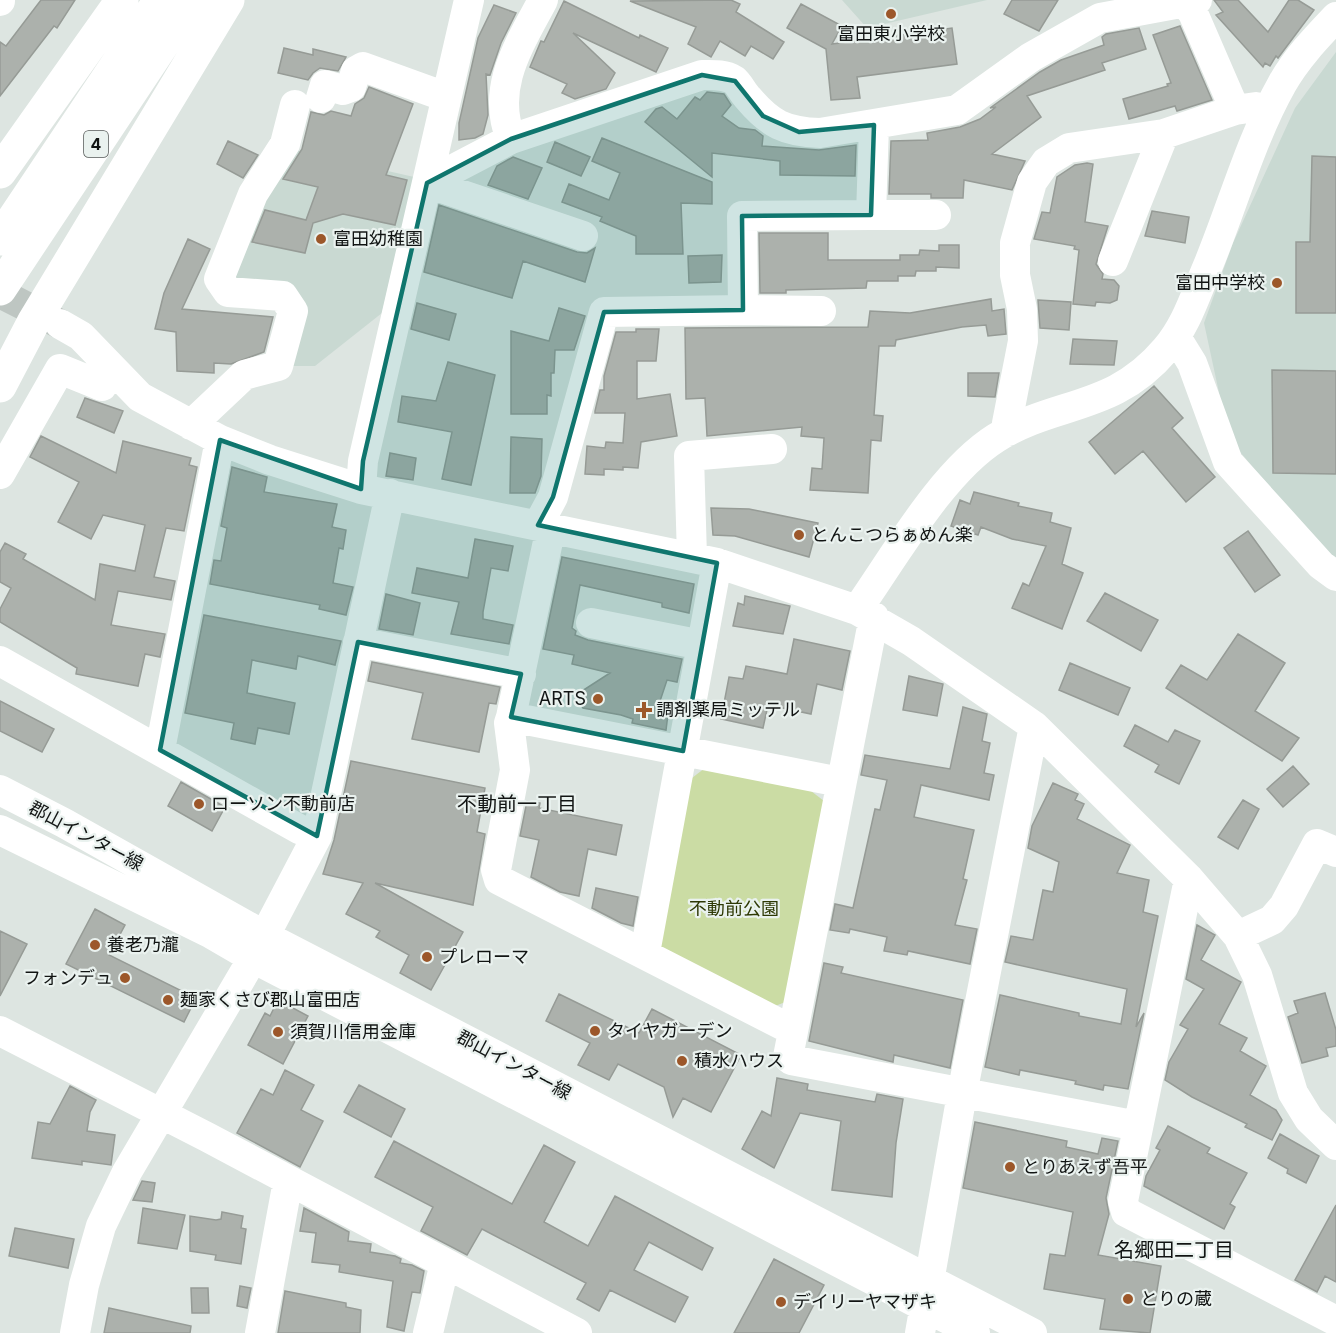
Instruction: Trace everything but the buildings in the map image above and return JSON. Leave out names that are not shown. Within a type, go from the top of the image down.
[{"type":"highway","points":[[0,172],[122,0]]},
{"type":"highway","name":"4","points":[[0,239],[160,0]]},
{"type":"highway","name":"4","points":[[0,289],[192,0]]},
{"type":"highway","points":[[0,386],[34,321],[228,0]]},
{"type":"street","points":[[75,1333],[84,1285],[101,1226],[127,1172],[259,947],[317,836],[358,642],[375,492],[363,461],[469,0]]},
{"type":"street","points":[[511,139],[504,121],[507,69],[543,0]]},
{"type":"street","points":[[428,183],[511,139],[702,75],[725,76],[735,81],[763,116],[777,125],[799,132],[820,133],[957,110],[1031,57],[1100,18],[1188,1],[1236,110]]},
{"type":"street","points":[[1138,1126],[962,1094],[791,1060],[788,1057],[840,782],[865,613],[940,492],[981,448],[1008,431],[1115,392],[1147,369],[1176,337],[1212,257],[1271,105],[1297,61],[1335,20]]},
{"type":"street","points":[[191,425],[244,375],[278,366],[293,311],[283,296],[228,292],[219,279],[253,194],[285,144],[308,102],[325,85],[343,90],[351,87],[356,71],[363,67],[446,97]]},
{"type":"street","points":[[1008,431],[1007,423],[1023,341],[1022,309],[1015,275],[1015,243],[1032,182],[1046,162],[1069,147],[1164,134],[1236,110],[1271,105]]},
{"type":"street","points":[[872,215],[874,125]]},
{"type":"street","points":[[1113,261],[1164,134]]},
{"type":"street","points":[[428,183],[584,236]]},
{"type":"street","points":[[743,310],[742,216],[936,215]]},
{"type":"street","points":[[792,1030],[499,880],[496,870],[515,770],[509,723],[520,674],[544,526],[604,312],[821,311]]},
{"type":"street","points":[[60,324],[81,336],[141,398],[220,440],[270,460],[375,492],[705,560],[865,613],[1034,726],[1189,879],[1238,936],[1257,975],[1293,1093],[1309,1119],[1336,1145]]},
{"type":"street","points":[[1176,337],[1192,363],[1228,462],[1322,565],[1336,576]]},
{"type":"street","points":[[0,474],[60,369],[102,386],[103,361]]},
{"type":"street","points":[[160,750],[220,440]]},
{"type":"street","points":[[645,953],[702,645],[705,560],[689,456],[772,449]]},
{"type":"street","points":[[591,623],[702,645]]},
{"type":"street","points":[[358,642],[520,674]]},
{"type":"street","points":[[0,661],[317,836]]},
{"type":"street","points":[[511,717],[840,782]]},
{"type":"street","points":[[975,1333],[924,1306],[962,1094],[1034,726]]},
{"type":"street","name":"郡山インター線","points":[[0,790],[64,823],[259,947],[924,1306],[1032,1333]]},
{"type":"street","points":[[0,830],[210,933],[259,947]]},
{"type":"street","points":[[1238,936],[1272,920],[1284,906],[1317,844],[1336,852]]},
{"type":"street","points":[[1189,879],[1138,1126],[1124,1201],[1126,1212],[1336,1321]]},
{"type":"street","points":[[0,1031],[577,1333]]},
{"type":"street","points":[[260,1333],[288,1181]]},
{"type":"street","points":[[428,1333],[445,1263]]},
{"type":"highlighted area","points":[[702,75],[735,81],[763,116],[799,132],[874,125],[871,215],[742,216],[743,310],[604,312],[553,497],[538,525],[717,563],[683,751],[511,717],[521,674],[358,642],[317,836],[160,750],[220,440],[361,489],[363,461],[427,183],[511,139]]},
{"type":"shaded area","name":"富田東小学校","points":[[842,0],[987,0],[867,28]]},
{"type":"shaded area","name":"富田中学校","points":[[1336,52],[1336,558],[1322,548],[1229,439],[1204,323],[1233,243],[1295,108]]},
{"type":"shaded area","name":"富田幼稚園","points":[[287,148],[414,177],[382,313],[315,366],[288,366],[302,301],[231,285]]},
{"type":"green space","name":"不動前公園","points":[[705,768],[811,791],[824,801],[788,1001],[770,1008],[655,945],[688,781]]},
{"type":"tunnel","points":[[0,293],[60,324]]},
{"type":"place","name":"富田東小学校","points":[[891,14]]},
{"type":"place","name":"富田幼稚園","points":[[321,239]]},
{"type":"place","name":"富田中学校","points":[[1277,283]]},
{"type":"place","name":"とんこつらぁめん楽","points":[[799,535]]},
{"type":"place","name":"ARTS","points":[[598,699]]},
{"type":"place","name":"調剤薬局ミッテル","points":[[644,710]]},
{"type":"place","name":"ローソン不動前店","points":[[199,804]]},
{"type":"place","name":"養老乃瀧","points":[[95,945]]},
{"type":"place","name":"プレローマ","points":[[427,957]]},
{"type":"place","name":"フォンデュ","points":[[125,978]]},
{"type":"place","name":"麺家くさび郡山富田店","points":[[168,1000]]},
{"type":"place","name":"タイヤガーデン","points":[[595,1031]]},
{"type":"place","name":"須賀川信用金庫","points":[[278,1032]]},
{"type":"place","name":"積水ハウス","points":[[682,1061]]},
{"type":"place","name":"とりあえず吾平","points":[[1010,1167]]},
{"type":"place","name":"とりの蔵","points":[[1128,1299]]},
{"type":"place","name":"デイリーヤマザキ","points":[[781,1302]]},
{"type":"district","name":"不動前一丁目","points":[[517,804]]},
{"type":"district","name":"名郷田二丁目","points":[[1174,1250]]}]
